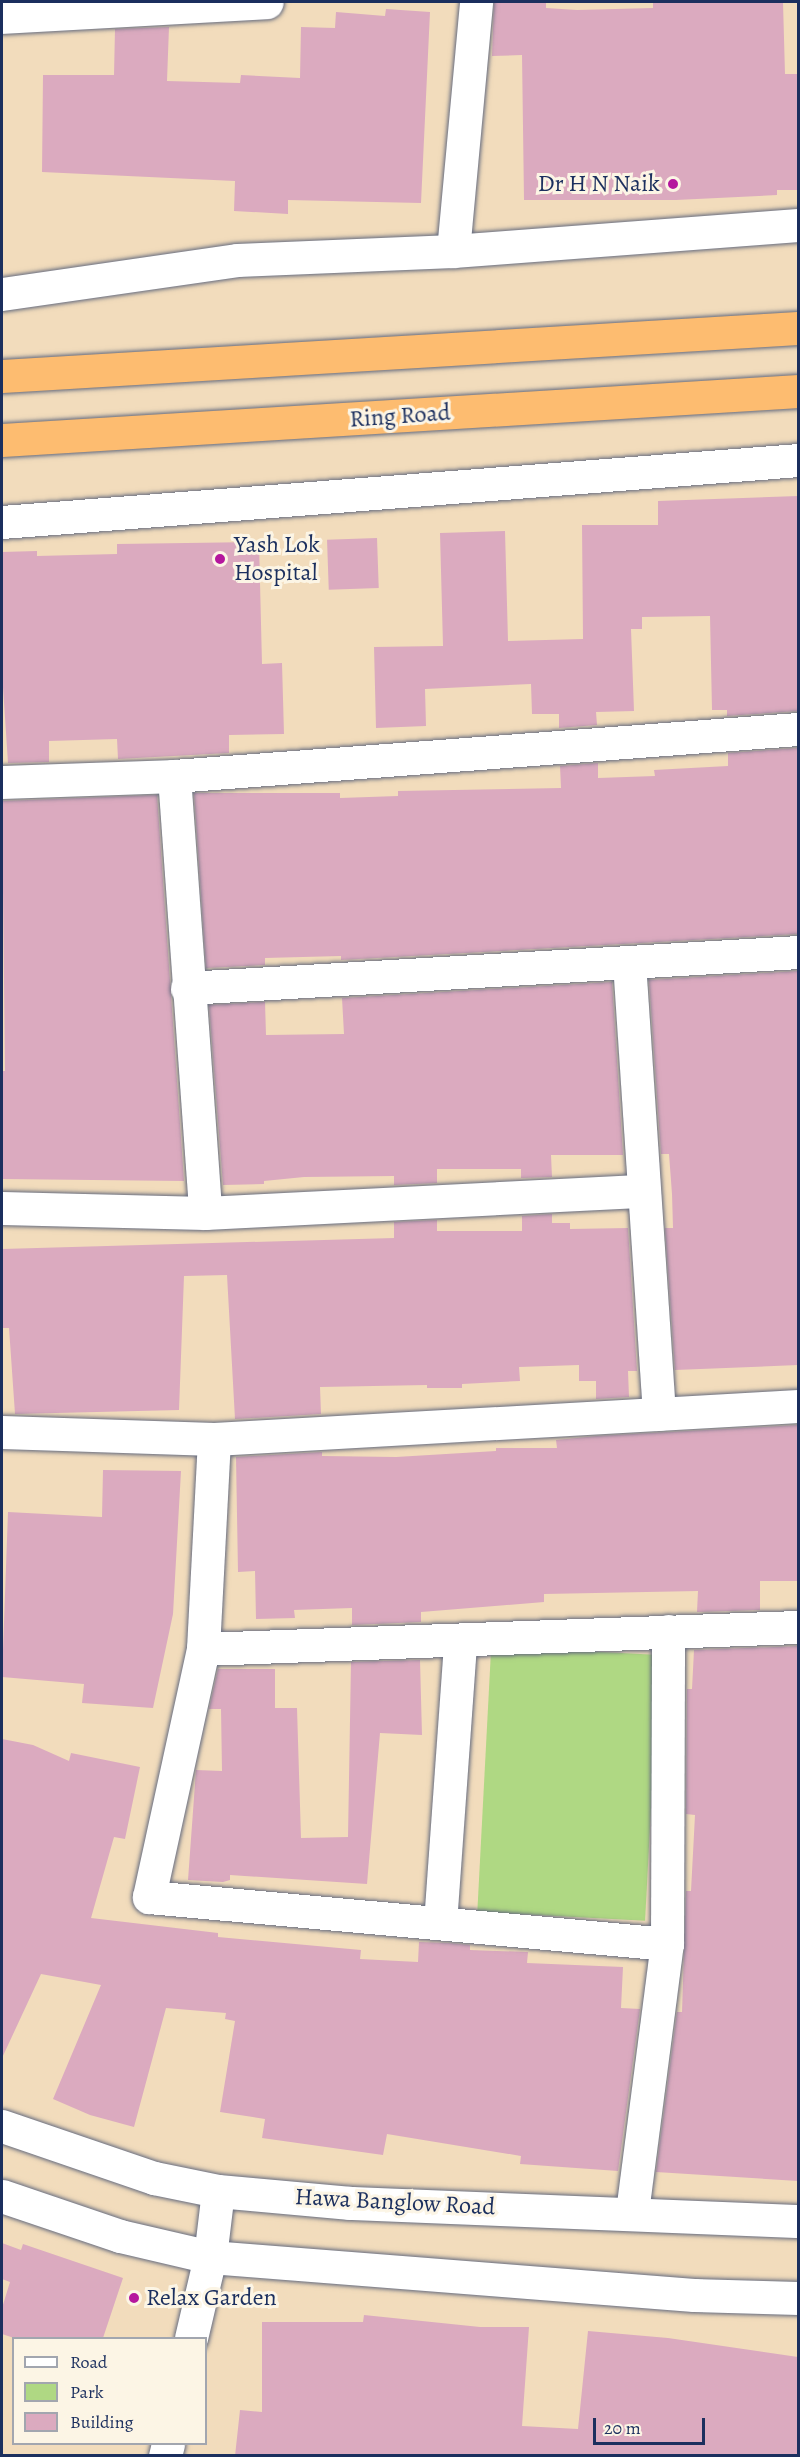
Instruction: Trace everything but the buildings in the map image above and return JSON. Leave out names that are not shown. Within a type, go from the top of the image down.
[{"type":"highway","points":[[2,376],[798,328]]},
{"type":"highway","name":"Ring Road","points":[[2,440],[798,391]]},
{"type":"street","points":[[2,17],[255,2]]},
{"type":"street","points":[[453,251],[476,2]]},
{"type":"street","points":[[2,294],[237,260],[453,251],[798,225]]},
{"type":"street","points":[[2,522],[798,460]]},
{"type":"street","points":[[2,782],[174,776],[798,729]]},
{"type":"street","points":[[174,776],[187,988],[205,1213]]},
{"type":"street","points":[[187,988],[798,952]]},
{"type":"street","points":[[629,962],[659,1414]]},
{"type":"street","points":[[2,1208],[205,1213],[643,1191]]},
{"type":"street","points":[[2,1433],[214,1438],[798,1406]]},
{"type":"street","points":[[214,1438],[203,1649],[149,1898],[667,1944]]},
{"type":"street","points":[[203,1649],[798,1627]]},
{"type":"street","points":[[632,2212],[667,1944],[668,1631]]},
{"type":"street","points":[[440,1923],[460,1641]]},
{"type":"street","name":"Hawa Banglow Road","points":[[2,2126],[154,2178],[218,2191],[350,2203],[632,2212],[798,2221]]},
{"type":"street","points":[[191,2337],[210,2257],[218,2191]]},
{"type":"street","points":[[2,2196],[120,2236],[210,2257],[694,2295],[798,2298]]},
{"type":"green space","points":[[491,1646],[659,1655],[645,1921],[477,1912]]},
{"type":"place","name":"Dr H N Naik","points":[[673,184]]},
{"type":"place","name":"Yash Lok Hospital","points":[[220,559]]},
{"type":"place","name":"Relax Garden","points":[[134,2298]]}]
